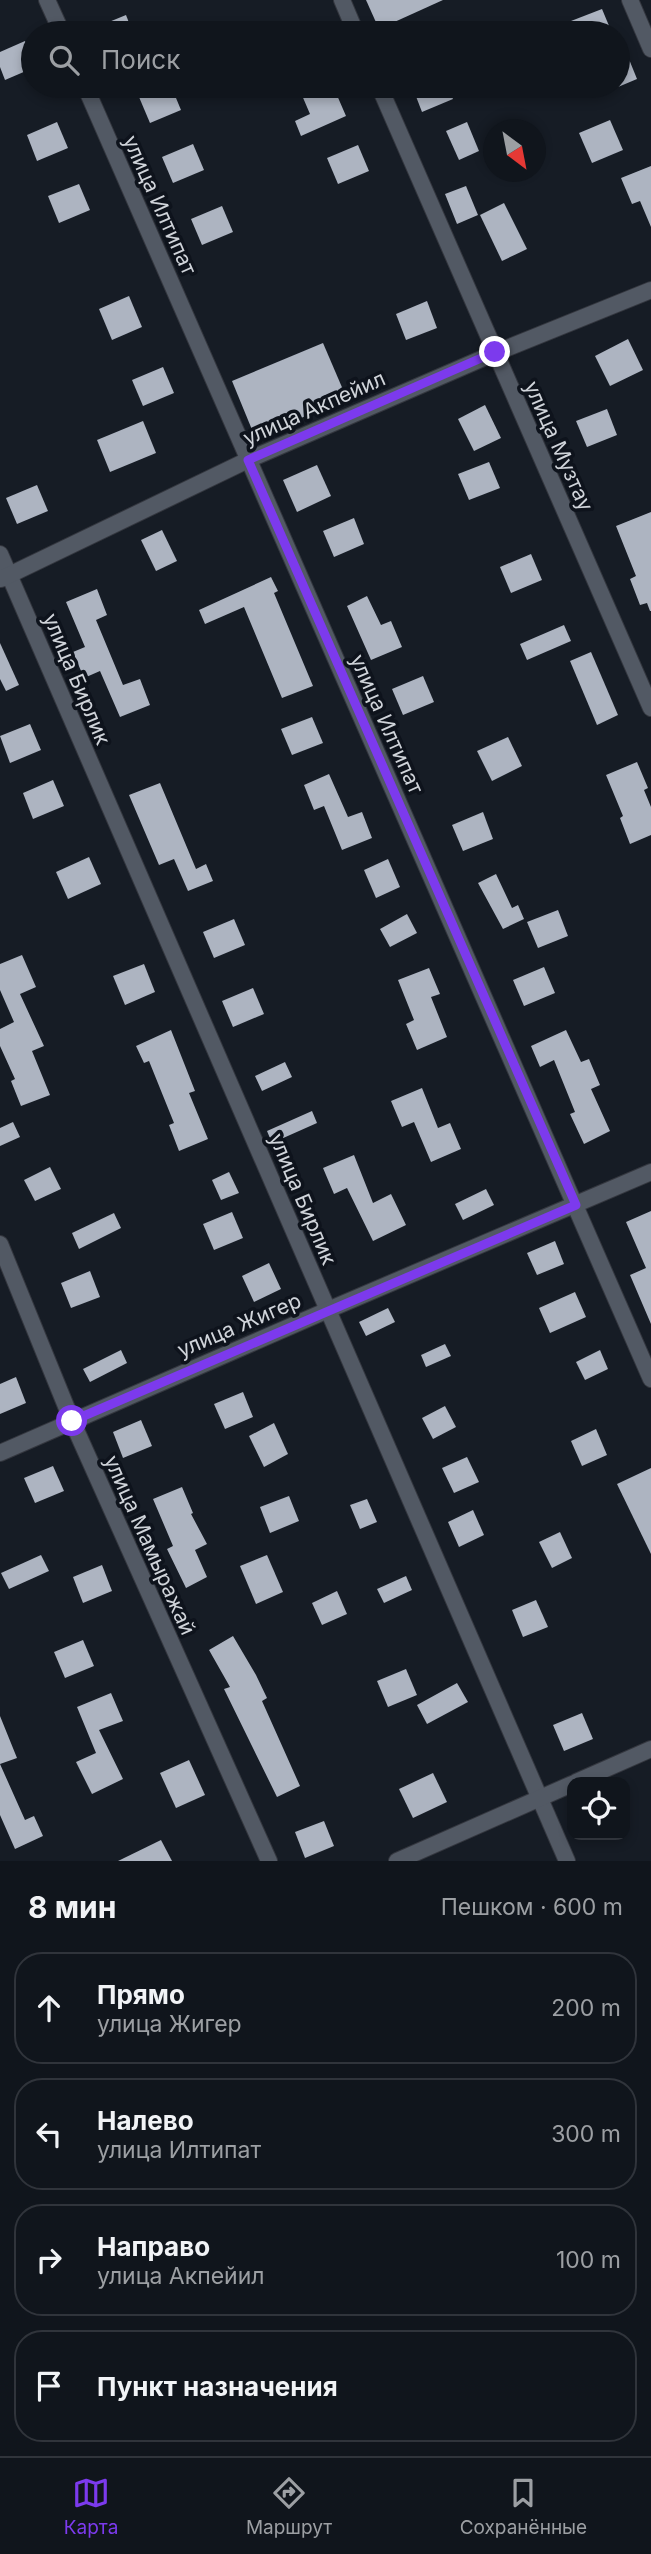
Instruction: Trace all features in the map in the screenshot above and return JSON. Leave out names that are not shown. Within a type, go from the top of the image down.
[{"type":"street","points":[[47,0],[57,21]]},
{"type":"street","points":[[342,0],[351,21]]},
{"type":"street","points":[[630,0],[651,49]]},
{"type":"street","name":"улица Илтипат","points":[[90,98],[651,1379]]},
{"type":"street","name":"улица Музтау","points":[[384,98],[651,708]]},
{"type":"street","name":"улица Акпейил","points":[[5,578],[248,460],[495,352],[651,290]]},
{"type":"street","name":"улица Бирлик","points":[[0,554],[5,578],[328,1310],[567,1861]]},
{"type":"street","name":"улица Жигер","points":[[0,1453],[651,1172]]},
{"type":"street","name":"улица Мамыражай","points":[[0,1244],[72,1421],[269,1861]]},
{"type":"street","points":[[588,1777],[651,1749]]},
{"type":"street","points":[[397,1861],[567,1786]]},
{"type":"building","points":[[366,0],[443,0],[397,21],[375,21]]},
{"type":"building","points":[[602,9],[607,21],[571,21]]},
{"type":"building","points":[[126,15],[128,21],[111,21]]},
{"type":"building","points":[[21,43],[21,73],[5,80],[0,67],[0,52]]},
{"type":"building","points":[[630,62],[637,79],[630,82]]},
{"type":"building","points":[[139,98],[176,98],[181,110],[150,123]]},
{"type":"building","points":[[303,98],[338,98],[346,116],[301,136],[295,121],[310,114]]},
{"type":"building","points":[[417,98],[453,99],[422,112]]},
{"type":"building","points":[[610,120],[623,150],[592,163],[579,133]]},
{"type":"building","points":[[57,122],[68,148],[37,161],[27,135]]},
{"type":"building","points":[[467,122],[479,151],[459,160],[446,131]]},
{"type":"building","points":[[193,144],[204,170],[173,183],[162,157]]},
{"type":"building","points":[[358,145],[369,171],[338,184],[327,158]]},
{"type":"building","points":[[651,166],[651,227],[640,201],[632,204],[621,178]]},
{"type":"building","points":[[79,184],[90,210],[59,223],[48,196]]},
{"type":"building","points":[[466,186],[478,215],[457,224],[445,194]]},
{"type":"building","points":[[504,203],[527,249],[502,261],[480,215]]},
{"type":"building","points":[[222,206],[233,232],[202,245],[191,219]]},
{"type":"building","points":[[129,296],[142,327],[112,340],[99,309]]},
{"type":"building","points":[[427,301],[437,328],[406,340],[396,314]]},
{"type":"building","points":[[628,339],[643,370],[610,386],[595,356]]},
{"type":"building","points":[[323,343],[347,399],[255,437],[232,381]]},
{"type":"building","points":[[163,367],[174,393],[143,406],[132,380]]},
{"type":"building","points":[[485,405],[501,438],[474,451],[458,419]]},
{"type":"building","points":[[607,409],[617,435],[587,447],[576,421]]},
{"type":"building","points":[[143,421],[156,453],[110,472],[97,440]]},
{"type":"building","points":[[489,462],[500,488],[469,500],[458,474]]},
{"type":"building","points":[[317,465],[331,496],[297,512],[283,480]]},
{"type":"building","points":[[37,485],[48,511],[17,524],[6,498]]},
{"type":"building","points":[[651,512],[650,611],[647,603],[640,605],[630,579],[636,576],[616,526]]},
{"type":"building","points":[[354,518],[364,544],[334,557],[323,531]]},
{"type":"building","points":[[162,530],[177,561],[156,571],[141,540]]},
{"type":"building","points":[[531,554],[542,580],[511,593],[500,567]]},
{"type":"building","points":[[271,577],[278,591],[274,593],[313,686],[282,698],[244,607],[205,624],[199,610]]},
{"type":"building","points":[[97,589],[107,615],[96,620],[123,685],[140,679],[150,705],[120,717],[100,671],[84,678],[73,652],[85,647],[66,602]]},
{"type":"building","points":[[367,596],[381,625],[391,621],[402,647],[371,660],[347,606]]},
{"type":"building","points":[[564,625],[571,641],[527,660],[520,644]]},
{"type":"building","points":[[0,643],[19,685],[6,691],[0,679]]},
{"type":"building","points":[[591,652],[618,715],[597,725],[570,661]]},
{"type":"building","points":[[423,676],[434,702],[403,715],[392,689]]},
{"type":"building","points":[[312,717],[323,743],[292,755],[281,729]]},
{"type":"building","points":[[30,724],[41,750],[10,763],[0,736]]},
{"type":"building","points":[[508,737],[522,766],[492,781],[477,751]]},
{"type":"building","points":[[637,762],[648,788],[644,790],[651,807],[651,835],[630,844],[620,818],[623,816],[606,775]]},
{"type":"building","points":[[329,774],[348,817],[362,812],[372,838],[342,850],[324,806],[314,810],[304,785]]},
{"type":"building","points":[[53,780],[64,806],[33,819],[23,793]]},
{"type":"building","points":[[160,783],[196,869],[206,864],[213,881],[188,891],[174,859],[159,865],[129,795]]},
{"type":"building","points":[[483,812],[493,839],[463,851],[452,825]]},
{"type":"building","points":[[89,857],[101,884],[68,899],[56,872]]},
{"type":"building","points":[[388,859],[400,887],[376,898],[364,870]]},
{"type":"building","points":[[496,874],[512,908],[518,905],[524,919],[503,929],[478,883]]},
{"type":"building","points":[[558,910],[568,936],[538,948],[527,922]]},
{"type":"building","points":[[407,914],[417,933],[390,947],[380,929]]},
{"type":"building","points":[[234,919],[245,945],[214,958],[203,932]]},
{"type":"building","points":[[22,955],[36,987],[20,994],[44,1046],[32,1051],[50,1095],[21,1106],[11,1081],[15,1079],[0,1046],[0,1029],[14,1022],[0,990],[0,964]]},
{"type":"building","points":[[144,964],[155,992],[125,1005],[113,976]]},
{"type":"building","points":[[544,967],[555,993],[524,1006],[513,980]]},
{"type":"building","points":[[429,968],[440,994],[431,997],[447,1037],[417,1050],[406,1024],[414,1020],[398,980]]},
{"type":"building","points":[[253,988],[264,1014],[233,1027],[222,1001]]},
{"type":"building","points":[[171,1030],[195,1091],[189,1093],[208,1139],[179,1151],[169,1125],[174,1123],[149,1061],[144,1063],[136,1046]]},
{"type":"building","points":[[566,1030],[581,1062],[589,1059],[600,1085],[591,1089],[610,1131],[584,1144],[570,1114],[575,1112],[554,1060],[540,1067],[531,1046]]},
{"type":"building","points":[[285,1062],[292,1077],[262,1091],[255,1076]]},
{"type":"building","points":[[422,1088],[438,1128],[450,1123],[461,1149],[431,1162],[414,1122],[402,1127],[391,1101]]},
{"type":"building","points":[[312,1111],[317,1123],[272,1143],[267,1131]]},
{"type":"building","points":[[13,1122],[20,1137],[0,1146],[0,1128]]},
{"type":"building","points":[[354,1155],[373,1203],[391,1194],[406,1225],[373,1241],[347,1188],[334,1194],[323,1168]]},
{"type":"building","points":[[50,1167],[61,1189],[35,1201],[24,1180]]},
{"type":"building","points":[[229,1172],[239,1193],[221,1200],[212,1180]]},
{"type":"building","points":[[486,1189],[494,1205],[463,1220],[455,1204]]},
{"type":"building","points":[[651,1211],[651,1324],[630,1275],[646,1268],[626,1222]]},
{"type":"building","points":[[232,1212],[243,1238],[214,1250],[203,1224]]},
{"type":"building","points":[[114,1213],[121,1228],[79,1249],[72,1233]]},
{"type":"building","points":[[555,1241],[564,1264],[537,1275],[527,1253]]},
{"type":"building","points":[[269,1263],[281,1289],[254,1302],[242,1276]]},
{"type":"building","points":[[90,1271],[100,1297],[71,1308],[61,1283]]},
{"type":"building","points":[[575,1292],[586,1317],[550,1333],[539,1308]]},
{"type":"building","points":[[388,1308],[395,1322],[366,1336],[359,1322]]},
{"type":"building","points":[[445,1344],[451,1356],[426,1367],[421,1355]]},
{"type":"building","points":[[121,1350],[127,1363],[90,1382],[83,1369]]},
{"type":"building","points":[[600,1350],[608,1369],[585,1380],[576,1362]]},
{"type":"building","points":[[16,1377],[26,1403],[0,1414],[0,1384]]},
{"type":"building","points":[[243,1392],[253,1417],[225,1429],[214,1404]]},
{"type":"building","points":[[445,1406],[456,1427],[433,1439],[422,1418]]},
{"type":"building","points":[[141,1420],[152,1446],[123,1458],[113,1432]]},
{"type":"building","points":[[274,1423],[288,1454],[264,1467],[249,1436]]},
{"type":"building","points":[[596,1429],[607,1455],[582,1466],[571,1441]]},
{"type":"building","points":[[467,1457],[479,1482],[454,1493],[442,1468]]},
{"type":"building","points":[[53,1466],[64,1491],[35,1503],[24,1478]]},
{"type":"building","points":[[651,1468],[651,1554],[617,1484]]},
{"type":"building","points":[[182,1487],[193,1513],[191,1514],[207,1544],[195,1550],[207,1577],[186,1588],[167,1549],[173,1546],[153,1499]]},
{"type":"building","points":[[289,1496],[299,1521],[270,1533],[260,1507]]},
{"type":"building","points":[[367,1499],[377,1522],[360,1529],[350,1505]]},
{"type":"building","points":[[473,1510],[484,1535],[459,1547],[448,1522]]},
{"type":"building","points":[[560,1532],[572,1558],[552,1568],[539,1542]]},
{"type":"building","points":[[41,1555],[49,1571],[9,1589],[1,1573]]},
{"type":"building","points":[[267,1555],[283,1592],[256,1604],[240,1566]]},
{"type":"building","points":[[102,1565],[112,1591],[83,1603],[73,1577]]},
{"type":"building","points":[[406,1576],[412,1590],[384,1603],[377,1589]]},
{"type":"building","points":[[337,1591],[347,1614],[322,1625],[312,1603]]},
{"type":"building","points":[[536,1600],[548,1627],[523,1637],[512,1610]]},
{"type":"building","points":[[233,1636],[267,1698],[262,1701],[300,1786],[277,1797],[224,1689],[230,1687],[209,1650]]},
{"type":"building","points":[[83,1640],[94,1666],[65,1678],[54,1652]]},
{"type":"building","points":[[406,1669],[417,1695],[388,1707],[377,1681]]},
{"type":"building","points":[[457,1683],[468,1702],[427,1724],[417,1705]]},
{"type":"building","points":[[111,1693],[123,1721],[99,1730],[123,1779],[92,1794],[76,1762],[96,1753],[77,1707]]},
{"type":"building","points":[[582,1713],[593,1739],[564,1751],[553,1725]]},
{"type":"building","points":[[0,1716],[17,1758],[0,1764]]},
{"type":"building","points":[[189,1760],[205,1795],[176,1808],[160,1773]]},
{"type":"building","points":[[0,1764],[25,1820],[34,1816],[43,1836],[15,1849],[0,1815]]},
{"type":"building","points":[[433,1773],[447,1802],[413,1818],[399,1789]]},
{"type":"building","points":[[324,1821],[334,1846],[305,1858],[295,1832]]},
{"type":"building","points":[[161,1840],[172,1861],[118,1861]]},
{"type":"route","points":[[72,1421],[576,1205],[248,460],[495,352]]}]
